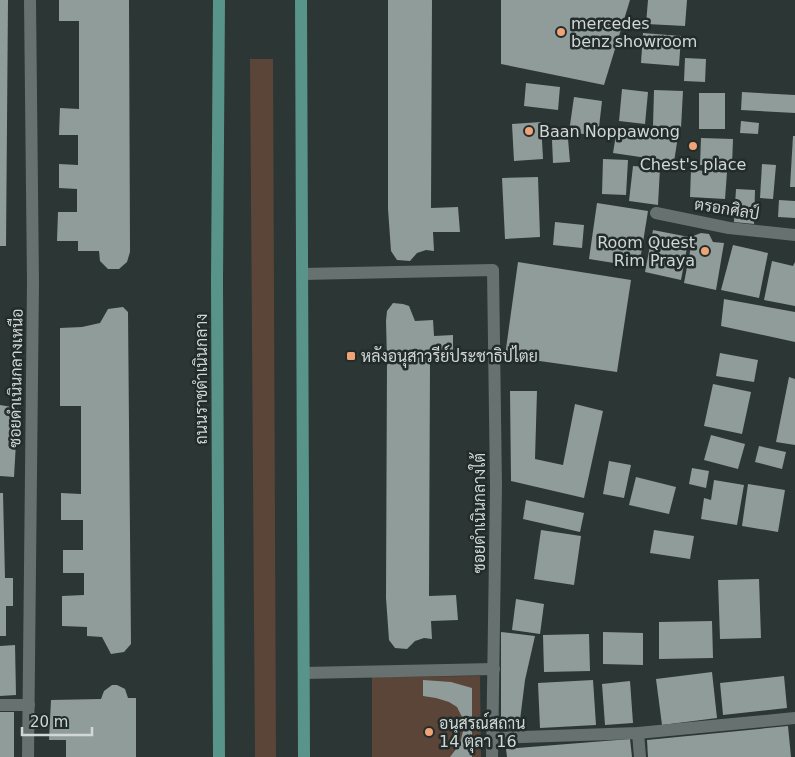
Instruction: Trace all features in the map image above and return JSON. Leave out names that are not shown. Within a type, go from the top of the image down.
[{"type":"main road","name":"ถนนราชดำเนินกลาง","points":[[219,757],[217,281],[220,0]]},
{"type":"main road","points":[[302,0],[304,757]]},
{"type":"street","name":"ซอยดำเนินกลางเหนือ","points":[[28,757],[33,283],[30,0]]},
{"type":"street","name":"ตรอกศิลป์","points":[[656,213],[729,228],[795,235]]},
{"type":"street","name":"ซอยดำเนินกลางใต้","points":[[303,274],[493,270],[496,487],[492,757]]},
{"type":"street","points":[[304,673],[494,669]]},
{"type":"street","points":[[0,705],[29,705]]},
{"type":"street","points":[[493,738],[638,733],[795,718]]},
{"type":"street","points":[[638,733],[640,757]]},
{"type":"shaded area","points":[[250,59],[273,59],[276,757],[255,757]]},
{"type":"shaded area","points":[[480,676],[481,757],[372,757],[372,677]]},
{"type":"building","points":[[0,0],[8,0],[6,246],[0,246]]},
{"type":"building","points":[[59,0],[129,0],[130,252],[127,262],[119,269],[108,269],[100,261],[99,251],[78,251],[78,241],[57,241],[58,212],[77,212],[77,189],[59,188],[59,164],[78,165],[78,135],[59,135],[60,108],[79,109],[79,21],[59,21]]},
{"type":"building","points":[[388,0],[432,0],[431,208],[458,207],[460,232],[433,232],[434,251],[426,250],[417,253],[410,261],[397,260],[391,251],[388,209]]},
{"type":"building","name":"mercedes benz showroom","points":[[501,0],[630,0],[604,85],[501,64]]},
{"type":"building","points":[[648,0],[687,0],[685,26],[646,24]]},
{"type":"building","points":[[643,33],[681,36],[679,66],[641,63]]},
{"type":"building","points":[[685,58],[706,59],[705,82],[684,81]]},
{"type":"building","points":[[526,83],[560,87],[558,110],[524,106]]},
{"type":"building","points":[[622,89],[648,92],[645,124],[619,121]]},
{"type":"building","points":[[654,90],[683,91],[681,128],[653,126]]},
{"type":"building","points":[[742,92],[795,95],[795,113],[741,110]]},
{"type":"building","points":[[699,93],[725,93],[725,129],[699,129]]},
{"type":"building","points":[[574,97],[602,101],[598,136],[569,132]]},
{"type":"building","points":[[741,121],[759,123],[758,134],[740,133]]},
{"type":"building","points":[[541,122],[543,159],[514,161],[512,124]]},
{"type":"building","points":[[617,128],[678,136],[674,162],[613,153]]},
{"type":"building","points":[[793,136],[795,136],[795,187],[790,187]]},
{"type":"building","points":[[701,138],[733,139],[732,166],[700,165]]},
{"type":"building","points":[[568,139],[570,162],[553,163],[552,140]]},
{"type":"building","points":[[603,159],[628,160],[626,195],[602,194]]},
{"type":"building","points":[[762,164],[776,165],[773,199],[760,198]]},
{"type":"building","points":[[633,166],[660,168],[658,205],[629,201]]},
{"type":"building","points":[[691,170],[727,172],[725,199],[690,197]]},
{"type":"building","points":[[538,177],[540,237],[505,239],[502,178]]},
{"type":"building","points":[[736,189],[755,190],[754,224],[734,222]]},
{"type":"building","points":[[779,200],[795,201],[795,218],[778,217]]},
{"type":"building","points":[[597,203],[648,211],[639,267],[589,259]]},
{"type":"building","points":[[555,222],[584,225],[582,248],[553,245]]},
{"type":"building","points":[[653,230],[689,237],[681,280],[645,272]]},
{"type":"building","points":[[701,233],[709,234],[713,242],[724,243],[716,290],[684,283],[693,236]]},
{"type":"building","points":[[733,245],[768,253],[759,298],[721,290]]},
{"type":"building","points":[[772,261],[793,266],[795,262],[795,306],[764,300]]},
{"type":"building","points":[[518,262],[631,280],[617,372],[505,356]]},
{"type":"building","points":[[724,299],[795,312],[795,342],[721,326]]},
{"type":"building","points":[[393,303],[409,306],[415,321],[433,320],[434,336],[453,335],[453,360],[430,360],[429,596],[456,595],[458,620],[431,621],[432,639],[424,638],[415,641],[407,649],[395,648],[389,640],[386,598],[386,321],[387,311]]},
{"type":"building","points":[[123,307],[128,312],[131,644],[124,652],[111,654],[102,637],[87,636],[87,627],[62,626],[62,596],[84,595],[84,573],[63,573],[63,550],[83,550],[83,520],[61,520],[61,493],[81,494],[81,406],[60,406],[60,328],[82,327],[100,323],[108,309]]},
{"type":"building","points":[[720,353],[758,360],[754,382],[716,376]]},
{"type":"building","points":[[789,377],[795,379],[795,445],[776,442]]},
{"type":"building","points":[[713,384],[751,392],[742,434],[704,426]]},
{"type":"building","points":[[510,391],[537,391],[535,459],[563,465],[575,404],[603,411],[584,498],[511,481]]},
{"type":"building","points":[[0,405],[18,408],[14,477],[0,476]]},
{"type":"building","points":[[711,435],[745,444],[738,469],[704,460]]},
{"type":"building","points":[[759,446],[786,452],[782,469],[755,462]]},
{"type":"building","points":[[609,461],[631,465],[624,498],[603,494]]},
{"type":"building","points":[[692,468],[709,471],[706,488],[689,484]]},
{"type":"building","points":[[636,477],[676,487],[669,514],[629,505]]},
{"type":"building","points":[[714,480],[744,485],[737,525],[701,519],[704,498],[711,500]]},
{"type":"building","points":[[748,484],[785,490],[778,532],[742,526]]},
{"type":"building","points":[[0,493],[3,493],[5,578],[13,578],[13,606],[6,606],[6,636],[0,636]]},
{"type":"building","points":[[526,500],[584,513],[580,532],[523,519]]},
{"type":"building","points":[[541,530],[581,536],[574,585],[534,579]]},
{"type":"building","points":[[654,530],[694,536],[690,559],[650,553]]},
{"type":"building","points":[[759,579],[761,638],[720,639],[718,580]]},
{"type":"building","points":[[516,599],[544,604],[540,634],[512,630]]},
{"type":"building","points":[[712,621],[713,658],[659,659],[659,622]]},
{"type":"building","points":[[501,632],[535,636],[525,680],[519,728],[501,729]]},
{"type":"building","points":[[603,632],[643,633],[643,665],[603,664]]},
{"type":"building","points":[[589,634],[590,671],[544,672],[543,635]]},
{"type":"building","points":[[15,645],[16,695],[0,696],[0,646]]},
{"type":"building","points":[[712,672],[717,718],[662,725],[656,679]]},
{"type":"building","points":[[784,676],[787,708],[723,715],[720,683]]},
{"type":"building","points":[[423,680],[451,682],[472,688],[472,757],[450,757],[460,744],[463,731],[462,717],[457,707],[449,702],[423,696]]},
{"type":"building","points":[[593,680],[596,725],[540,728],[538,683]]},
{"type":"building","points":[[630,681],[633,723],[605,725],[602,684]]},
{"type":"building","points":[[112,685],[125,689],[128,698],[136,698],[136,757],[66,757],[66,740],[49,740],[51,700],[101,699],[104,691]]},
{"type":"building","points":[[0,712],[14,712],[14,757],[0,757]]},
{"type":"building","points":[[788,726],[791,757],[648,757],[647,740]]},
{"type":"building","points":[[630,739],[632,757],[507,757],[506,749]]},
{"type":"place","name":"mercedes benz showroom","points":[[561,32]]},
{"type":"place","name":"Baan Noppawong","points":[[529,131]]},
{"type":"place","name":"Chest's place","points":[[693,146]]},
{"type":"place","name":"Room Quest Rim Praya","points":[[705,251]]},
{"type":"place","name":"หลังอนุสาวรีย์ประชาธิปไตย","points":[[351,356]]},
{"type":"place","name":"อนุสรณ์สถาน 14 ตุลา 16","points":[[429,732]]}]
